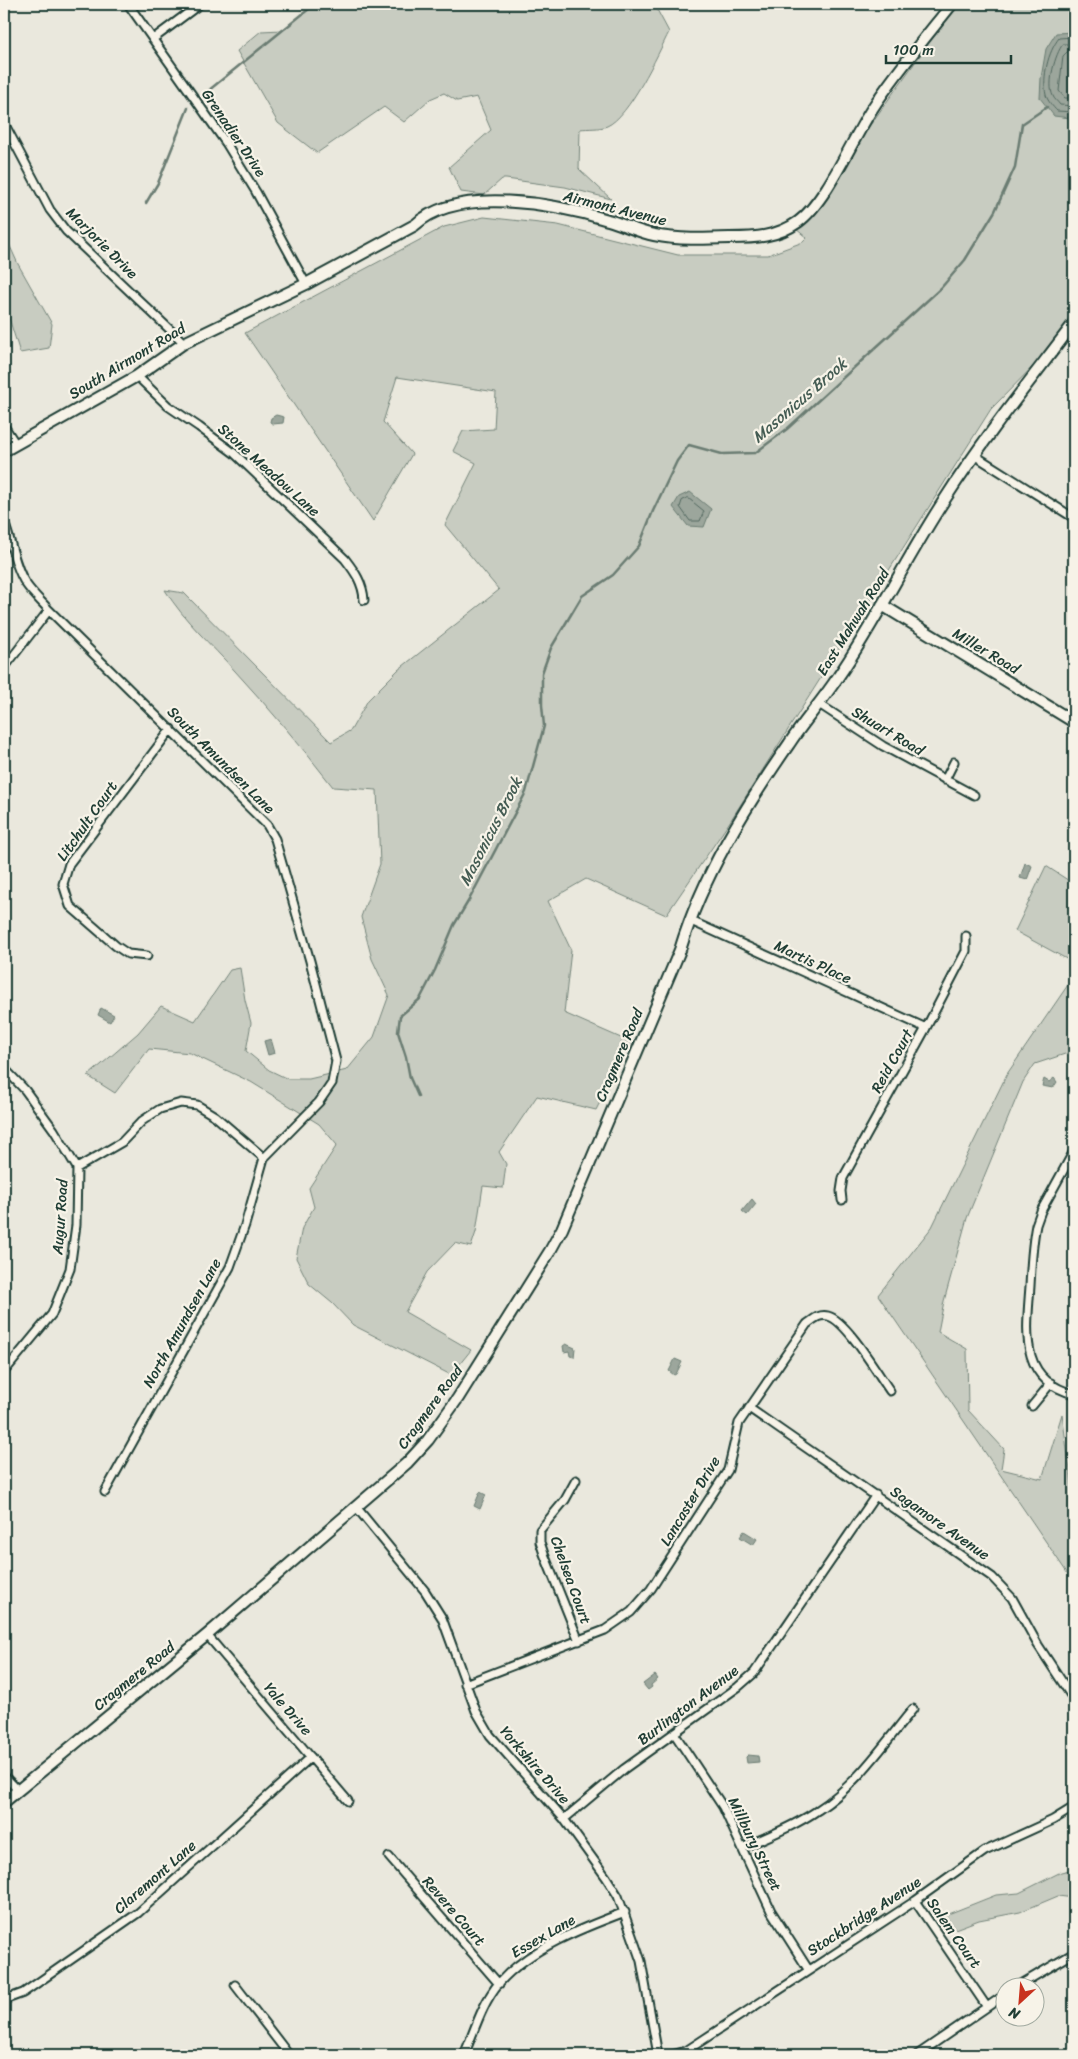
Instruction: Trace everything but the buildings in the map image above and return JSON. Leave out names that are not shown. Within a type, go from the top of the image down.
[{"type":"street","name":"Grenadier Drive","points":[[128,4],[231,151],[256,192],[306,284]]},
{"type":"street","points":[[153,39],[200,4]]},
{"type":"street","name":"Airmont Avenue","points":[[242,316],[306,284],[430,215],[465,202],[517,202],[569,210],[610,220],[652,235],[682,239],[758,238],[786,229],[799,221],[818,202],[872,108],[952,4]]},
{"type":"street","name":"Marjorie Drive","points":[[4,123],[50,210],[66,231],[184,343]]},
{"type":"street","name":"South Airmont Road","points":[[4,451],[15,443],[137,376],[184,343],[242,316]]},
{"type":"street","name":"East Mahwah Road","points":[[680,950],[689,920],[721,851],[738,821],[789,743],[838,677],[944,501],[974,455],[1074,323]]},
{"type":"street","name":"Stone Meadow Lane","points":[[137,376],[168,406],[234,453],[346,559],[364,588],[364,600]]},
{"type":"street","points":[[4,426],[15,443]]},
{"type":"street","points":[[974,455],[1074,518]]},
{"type":"street","name":"South Amundsen Lane","points":[[4,522],[18,568],[26,584],[49,610],[267,826],[275,839],[336,1060],[332,1083],[319,1102],[264,1158]]},
{"type":"street","name":"Miller Road","points":[[882,605],[1074,722]]},
{"type":"street","points":[[4,668],[49,610]]},
{"type":"street","name":"Shuart Road","points":[[819,704],[883,746],[974,794]]},
{"type":"street","name":"Litchult Court","points":[[147,956],[128,954],[116,946],[70,906],[63,884],[69,864],[171,729]]},
{"type":"street","points":[[945,780],[954,762]]},
{"type":"street","name":"Martis Place","points":[[689,920],[926,1028]]},
{"type":"street","name":"Reid Court","points":[[842,1200],[843,1178],[926,1028],[966,951],[966,936]]},
{"type":"street","name":"Cragmere Road","points":[[4,1802],[208,1635],[407,1463],[428,1440],[458,1398],[562,1229],[680,950]]},
{"type":"street","name":"Augur Road","points":[[4,1068],[25,1090],[54,1130],[77,1168],[76,1224],[70,1269],[52,1314],[4,1372]]},
{"type":"street","points":[[77,1168],[122,1142],[142,1121],[160,1109],[181,1103],[196,1105],[215,1116],[264,1158]]},
{"type":"street","points":[[1074,1150],[1041,1211],[1034,1238],[1026,1334],[1036,1367],[1051,1383],[1074,1394]]},
{"type":"street","name":"North Amundsen Lane","points":[[105,1492],[230,1267],[245,1226],[264,1158]]},
{"type":"street","name":"Lancaster Drive","points":[[465,1684],[605,1630],[631,1612],[651,1589],[728,1470],[739,1423],[807,1324],[817,1317],[827,1316],[837,1320],[848,1331],[890,1390]]},
{"type":"street","points":[[1032,1406],[1051,1383]]},
{"type":"street","name":"Sagamore Avenue","points":[[749,1408],[992,1577],[1012,1598],[1038,1645],[1074,1700]]},
{"type":"street","name":"Chelsea Court","points":[[576,1480],[565,1500],[540,1530],[540,1542],[579,1641]]},
{"type":"street","name":"Burlington Avenue","points":[[564,1819],[624,1769],[738,1687],[754,1673],[876,1495]]},
{"type":"street","name":"Yorkshire Drive","points":[[356,1508],[425,1590],[434,1604],[442,1618],[476,1711],[490,1735],[564,1819],[606,1877],[625,1912],[642,1961],[658,2055]]},
{"type":"street","name":"Yale Drive","points":[[208,1635],[348,1801]]},
{"type":"street","points":[[742,1848],[797,1823],[836,1797],[858,1776],[913,1710]]},
{"type":"street","name":"Millbury Street","points":[[674,1733],[724,1807],[771,1911],[808,1969]]},
{"type":"street","name":"Claremont Lane","points":[[4,2000],[23,1994],[138,1913],[311,1757]]},
{"type":"street","points":[[4,1776],[18,1790]]},
{"type":"street","name":"Stockbridge Avenue","points":[[672,2055],[686,2050],[915,1901],[985,1851],[1053,1820],[1074,1807]]},
{"type":"street","name":"Revere Court","points":[[389,1856],[498,1984]]},
{"type":"street","name":"Salem Court","points":[[915,1901],[987,2006]]},
{"type":"street","name":"Essex Lane","points":[[464,2055],[483,2010],[498,1984],[520,1964],[564,1937],[625,1912]]},
{"type":"street","points":[[1035,1976],[1074,1953]]},
{"type":"street","points":[[235,1985],[289,2055]]},
{"type":"street","points":[[917,2055],[996,2000]]},
{"type":"shaded area","points":[[315,4],[654,4],[669,32],[642,84],[616,120],[607,126],[580,129],[579,169],[611,199],[565,187],[506,179],[502,179],[484,195],[461,192],[449,167],[491,130],[477,97],[457,101],[444,93],[430,99],[404,122],[384,107],[317,153],[278,123],[237,51],[261,31],[282,30]]},
{"type":"shaded area","points":[[957,4],[1074,4],[1074,308],[1059,340],[991,409],[729,823],[666,915],[586,879],[548,901],[571,950],[564,1013],[630,1042],[596,1110],[537,1096],[499,1152],[506,1164],[503,1188],[483,1186],[476,1232],[471,1247],[455,1243],[427,1272],[405,1312],[471,1350],[451,1375],[353,1325],[332,1303],[309,1284],[296,1258],[302,1228],[314,1207],[309,1188],[337,1145],[319,1124],[251,1082],[190,1053],[149,1049],[115,1093],[88,1076],[138,1033],[161,1006],[195,1021],[230,970],[240,968],[251,1023],[246,1051],[269,1070],[288,1079],[309,1079],[347,1070],[374,1037],[389,995],[372,959],[361,917],[380,864],[377,790],[333,787],[260,699],[189,622],[165,590],[184,593],[331,742],[351,730],[368,700],[398,670],[499,590],[445,525],[476,463],[453,451],[463,431],[494,429],[496,392],[397,377],[383,422],[412,454],[373,521],[245,333],[444,227],[484,217],[558,225],[678,255],[768,255],[803,242],[807,238],[796,229],[810,217],[840,167]]},
{"type":"shaded area","points":[[4,233],[18,264],[52,324],[49,348],[20,353],[9,318],[8,262],[4,257]]},
{"type":"shaded area","points":[[1046,866],[1074,884],[1074,963],[1015,931]]},
{"type":"shaded area","points":[[1074,976],[1074,1051],[1035,1064],[1023,1082],[967,1218],[944,1301],[938,1332],[967,1349],[968,1410],[1004,1449],[1001,1469],[1042,1479],[1062,1414],[1074,1499],[1074,1583],[878,1295],[932,1227],[1007,1074]]},
{"type":"shaded area","points":[[1074,1869],[1074,1898],[1058,1896],[1020,1912],[979,1920],[955,1929],[943,1916],[996,1895],[1019,1893],[1061,1872]]},
{"type":"water","points":[[1073,32],[1074,117],[1054,116],[1040,98],[1046,49],[1056,33]]},
{"type":"water","points":[[276,415],[284,417],[283,423],[273,424],[270,422],[271,418]]},
{"type":"water","points":[[690,492],[711,509],[704,527],[688,526],[673,507],[679,497]]},
{"type":"water","points":[[1025,863],[1032,866],[1027,880],[1020,878]]},
{"type":"water","points":[[101,1008],[114,1015],[110,1022],[98,1015]]},
{"type":"water","points":[[271,1039],[275,1053],[268,1055],[264,1041]]},
{"type":"water","points":[[1054,1078],[1057,1082],[1053,1088],[1042,1086],[1044,1079],[1049,1082]]},
{"type":"water","points":[[752,1199],[756,1204],[747,1215],[742,1211]]},
{"type":"water","points":[[566,1344],[575,1348],[574,1357],[570,1356],[569,1351],[564,1352],[563,1346]]},
{"type":"water","points":[[675,1359],[682,1362],[674,1375],[669,1371]]},
{"type":"water","points":[[480,1492],[486,1495],[480,1509],[474,1506]]},
{"type":"water","points":[[744,1531],[757,1539],[753,1545],[740,1537]]},
{"type":"water","points":[[655,1675],[658,1679],[648,1690],[643,1684]]},
{"type":"water","points":[[748,1755],[758,1756],[759,1762],[747,1763],[746,1757]]},
{"type":"waterway","points":[[203,95],[315,4]]},
{"type":"waterway","name":"Masonicus Brook","points":[[418,1096],[410,1078],[398,1032],[400,1016],[420,999],[435,970],[454,925],[526,792],[544,726],[542,673],[551,648],[582,596],[613,575],[639,546],[653,511],[677,461],[689,445],[722,454],[755,453],[787,429],[941,288],[965,260],[995,211],[1015,167],[1022,124],[1047,107]]},
{"type":"waterway","points":[[146,203],[158,183],[188,108]]}]
